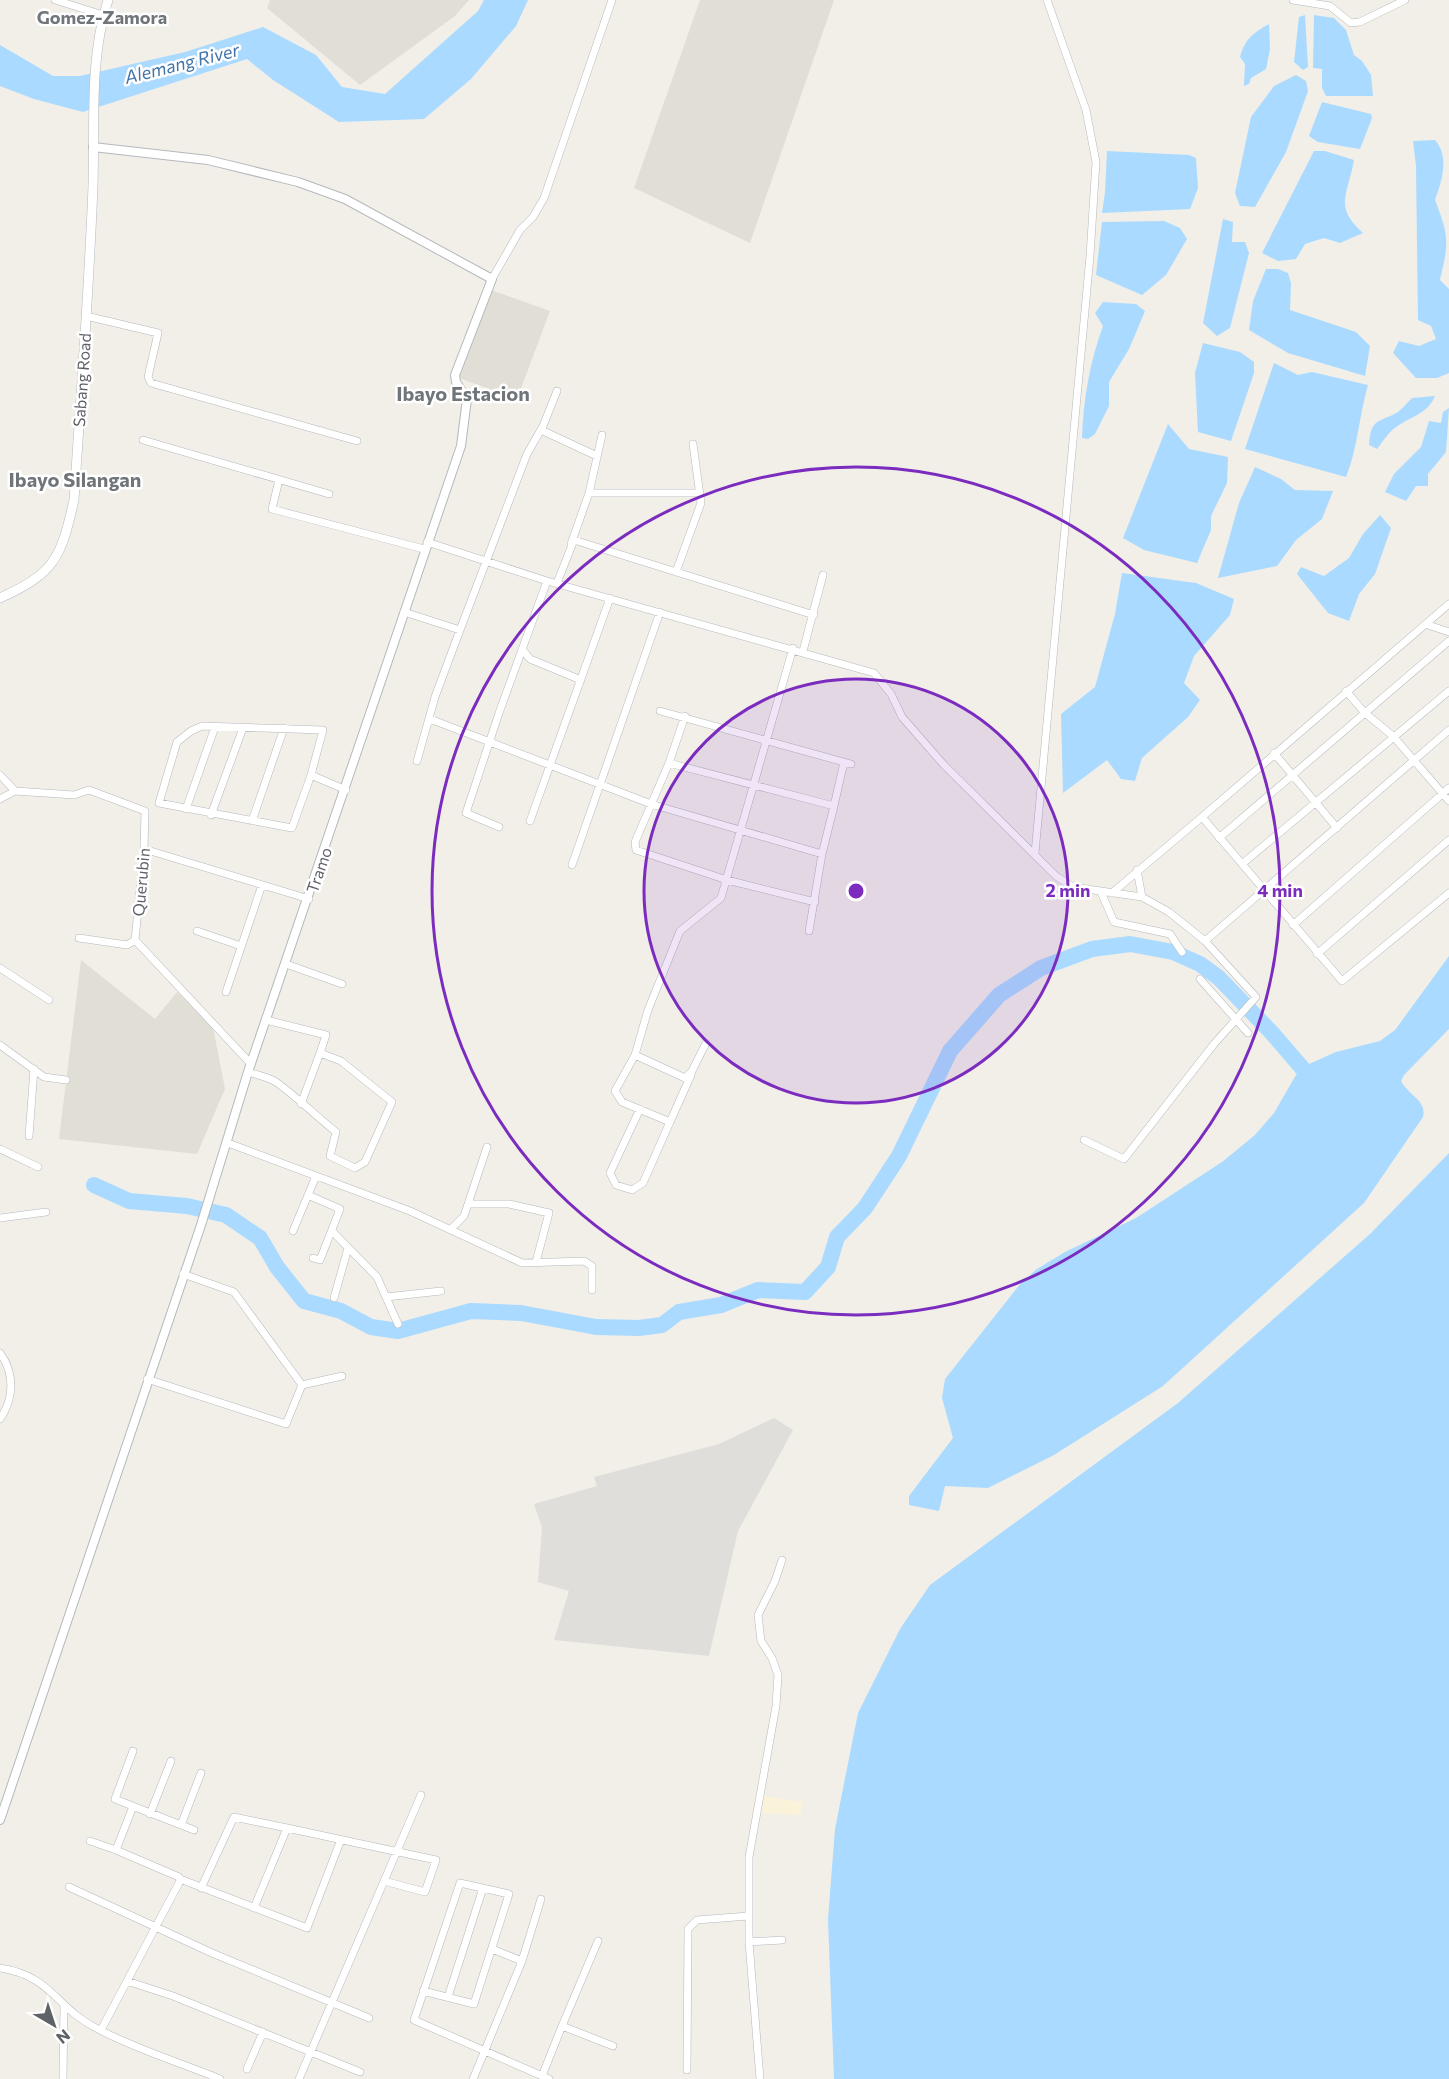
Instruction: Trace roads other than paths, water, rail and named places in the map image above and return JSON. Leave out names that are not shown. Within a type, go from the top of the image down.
[{"type":"main road","name":"Sabang Road","points":[[0,598],[32,584],[53,563],[65,540],[74,500],[86,316],[94,66],[108,0]]},
{"type":"street","points":[[55,0],[103,15]]},
{"type":"street","points":[[93,147],[208,160],[298,182],[345,199],[492,279],[520,230],[533,217],[544,198],[612,0]]},
{"type":"street","points":[[1035,853],[1090,256],[1096,162],[1086,110],[1047,0]]},
{"type":"street","points":[[1293,0],[1330,6],[1350,23],[1360,22],[1405,0]]},
{"type":"street","name":"Tramo","points":[[0,1820],[147,1379],[201,1225],[250,1068],[346,790],[464,432],[467,399],[456,382],[455,375],[492,279]]},
{"type":"street","points":[[86,316],[158,333],[148,377],[151,383],[357,441]]},
{"type":"street","points":[[417,761],[435,697],[460,630],[527,454],[541,430],[557,391]]},
{"type":"street","points":[[541,430],[597,456]]},
{"type":"street","points":[[557,583],[589,493],[602,435]]},
{"type":"street","points":[[143,440],[329,494]]},
{"type":"street","points":[[676,572],[701,503],[693,444]]},
{"type":"street","points":[[279,480],[273,509],[487,561],[547,581],[793,648],[874,673],[891,694],[902,717],[944,765],[1056,876],[1073,888],[1142,897],[1169,912],[1205,941],[1256,997],[1124,1159],[1084,1140]]},
{"type":"street","points":[[589,493],[698,493]]},
{"type":"street","points":[[571,544],[574,540],[814,615]]},
{"type":"street","points":[[803,651],[823,575]]},
{"type":"street","points":[[499,827],[466,813],[547,581]]},
{"type":"street","points":[[530,821],[610,598]]},
{"type":"street","points":[[1112,893],[1449,604]]},
{"type":"street","points":[[404,612],[460,630]]},
{"type":"street","points":[[572,866],[660,612]]},
{"type":"street","points":[[1428,624],[1449,632]]},
{"type":"street","points":[[1219,838],[1449,641]]},
{"type":"street","points":[[670,1122],[619,1100],[615,1091],[635,1055],[648,1010],[680,931],[721,898],[743,831],[793,648]]},
{"type":"street","points":[[522,649],[530,659],[581,680]]},
{"type":"street","points":[[1346,691],[1365,713],[1393,736],[1449,801]]},
{"type":"street","points":[[1242,864],[1449,691]]},
{"type":"street","points":[[660,711],[685,716],[847,763],[822,854],[809,931]]},
{"type":"street","points":[[685,716],[669,763],[636,842],[636,850],[727,880],[815,902]]},
{"type":"street","points":[[430,719],[651,804],[822,854]]},
{"type":"street","points":[[0,799],[15,790],[74,795],[89,790],[145,811],[159,803],[211,815],[292,828],[311,776],[323,730],[202,726],[177,742],[159,803]]},
{"type":"street","points":[[186,809],[215,727]]},
{"type":"street","points":[[211,815],[243,728]]},
{"type":"street","points":[[252,822],[284,728]]},
{"type":"street","points":[[1205,941],[1449,730]]},
{"type":"street","points":[[1274,753],[1337,828]]},
{"type":"street","points":[[669,763],[834,806]]},
{"type":"street","points":[[0,775],[15,790]]},
{"type":"street","points":[[311,776],[346,790]]},
{"type":"street","points":[[1293,925],[1449,788]]},
{"type":"street","name":"Querubin","points":[[145,811],[144,849],[135,940],[250,1068]]},
{"type":"street","points":[[1202,817],[1342,981],[1449,893]]},
{"type":"street","points":[[1317,954],[1449,840]]},
{"type":"street","points":[[144,849],[309,899]]},
{"type":"street","points":[[1137,870],[1142,897]]},
{"type":"street","points":[[226,992],[262,885]]},
{"type":"street","points":[[1101,892],[1114,922],[1170,934],[1182,952]]},
{"type":"street","points":[[197,931],[241,946]]},
{"type":"street","points":[[79,938],[127,945],[135,940]]},
{"type":"street","points":[[286,964],[342,984]]},
{"type":"street","points":[[0,968],[49,1000]]},
{"type":"street","points":[[1200,979],[1248,1032]]},
{"type":"street","points":[[266,1020],[326,1035],[301,1104]]},
{"type":"street","points":[[640,1109],[610,1173],[616,1185],[632,1190],[640,1187],[706,1043]]},
{"type":"street","points":[[0,1045],[44,1077],[66,1080]]},
{"type":"street","points":[[250,1068],[274,1081],[336,1131],[329,1154],[332,1159],[355,1168],[362,1165],[392,1102],[341,1061],[320,1053]]},
{"type":"street","points":[[635,1055],[681,1077],[688,1076],[692,1071]]},
{"type":"street","points":[[29,1136],[34,1069]]},
{"type":"street","points":[[228,1143],[452,1228],[522,1263],[584,1261],[592,1266],[592,1290]]},
{"type":"street","points":[[452,1228],[464,1216],[487,1148]]},
{"type":"street","points":[[0,1149],[38,1167]]},
{"type":"street","points":[[292,1232],[316,1176]]},
{"type":"street","points":[[308,1195],[340,1209],[320,1260],[313,1258]]},
{"type":"street","points":[[468,1204],[509,1204],[549,1213],[536,1262]]},
{"type":"street","points":[[0,1218],[46,1212]]},
{"type":"street","points":[[332,1231],[377,1277],[398,1324]]},
{"type":"street","points":[[334,1298],[348,1248]]},
{"type":"street","points":[[183,1274],[234,1292],[302,1385]]},
{"type":"street","points":[[386,1297],[441,1291]]},
{"type":"street","points":[[0,1353],[9,1365],[11,1384],[9,1405],[0,1419]]},
{"type":"street","points":[[302,1385],[342,1376]]},
{"type":"street","points":[[147,1379],[286,1424],[302,1385]]},
{"type":"street","points":[[760,2079],[749,1942],[749,1857],[776,1706],[778,1675],[772,1658],[761,1641],[758,1615],[776,1581],[782,1560]]},
{"type":"street","points":[[133,1751],[115,1799],[194,1830]]},
{"type":"street","points":[[150,1814],[171,1761]]},
{"type":"street","points":[[181,1825],[201,1773]]},
{"type":"street","points":[[299,2079],[421,1795]]},
{"type":"street","points":[[116,1850],[135,1807]]},
{"type":"street","points":[[201,1888],[234,1817],[340,1842],[436,1860],[425,1892],[384,1881]]},
{"type":"street","points":[[254,1908],[287,1828]]},
{"type":"street","points":[[90,1841],[116,1850],[201,1888],[308,1928],[340,1842]]},
{"type":"street","points":[[101,2030],[180,1879]]},
{"type":"street","points":[[423,1991],[474,2004],[509,1894],[460,1883],[423,1991],[414,2020],[545,2077],[562,2026],[598,1941]]},
{"type":"street","points":[[69,1887],[156,1925],[212,1953],[369,2018]]},
{"type":"street","points":[[448,1997],[483,1888]]},
{"type":"street","points":[[473,2079],[522,1961],[541,1899]]},
{"type":"street","points":[[687,2070],[688,1929],[698,1920],[748,1916]]},
{"type":"street","points":[[749,1942],[782,1940]]},
{"type":"street","points":[[492,1949],[522,1961]]},
{"type":"street","points":[[0,1968],[21,1972],[42,1983],[64,2005],[101,2030],[220,2079]]},
{"type":"street","points":[[127,1981],[360,2072]]},
{"type":"street","points":[[64,2005],[64,2079]]},
{"type":"street","points":[[562,2026],[613,2046]]},
{"type":"street","points":[[247,2069],[262,2032]]},
{"type":"water","name":"Alemang River","points":[[484,0],[528,0],[516,26],[471,79],[424,119],[339,122],[273,80],[247,59],[83,112],[34,99],[0,86],[0,45],[53,76],[80,76],[185,52],[263,27],[316,55],[342,87],[385,94],[478,11]]},
{"type":"water","points":[[1305,15],[1308,67],[1303,70],[1294,62],[1299,17]]},
{"type":"water","points":[[1314,15],[1334,18],[1346,30],[1354,55],[1362,61],[1371,75],[1373,96],[1326,96],[1322,88],[1322,69],[1313,68]]},
{"type":"water","points":[[1269,24],[1270,49],[1266,69],[1251,78],[1249,84],[1244,86],[1245,64],[1240,57],[1244,46],[1250,37]]},
{"type":"water","points":[[1296,75],[1306,81],[1308,91],[1286,152],[1255,207],[1240,206],[1235,193],[1251,117],[1274,86]]},
{"type":"water","points":[[1322,102],[1371,114],[1372,118],[1360,149],[1318,142],[1309,136]]},
{"type":"water","points":[[1435,140],[1443,160],[1442,176],[1435,200],[1446,239],[1440,280],[1449,289],[1449,373],[1437,378],[1416,378],[1393,353],[1399,341],[1419,346],[1436,339],[1431,326],[1418,320],[1416,166],[1413,141]]},
{"type":"water","points":[[1107,151],[1189,155],[1196,158],[1198,188],[1190,209],[1102,213]]},
{"type":"water","points":[[1314,151],[1325,151],[1354,160],[1346,191],[1345,207],[1354,224],[1363,233],[1340,243],[1324,238],[1305,244],[1296,259],[1278,261],[1262,253]]},
{"type":"water","points":[[1223,219],[1233,222],[1232,242],[1245,242],[1249,253],[1230,328],[1217,336],[1203,323]]},
{"type":"water","points":[[1164,221],[1180,228],[1187,239],[1166,275],[1142,295],[1096,275],[1102,222]]},
{"type":"water","points":[[1266,269],[1278,269],[1288,273],[1291,283],[1290,310],[1356,332],[1370,346],[1365,376],[1288,353],[1249,330],[1253,301]]},
{"type":"water","points":[[1103,302],[1136,304],[1145,311],[1129,349],[1109,382],[1109,406],[1095,434],[1088,439],[1082,438],[1084,410],[1091,367],[1103,326],[1095,313]]},
{"type":"water","points":[[1203,343],[1240,352],[1254,362],[1254,373],[1231,441],[1198,432],[1195,373]]},
{"type":"water","points":[[1274,363],[1298,375],[1312,372],[1368,385],[1346,477],[1245,449]]},
{"type":"water","points":[[1435,396],[1420,414],[1392,430],[1377,449],[1369,445],[1372,430],[1377,422],[1398,412],[1412,398]]},
{"type":"water","points":[[1449,408],[1446,452],[1428,474],[1428,486],[1416,486],[1406,501],[1385,492],[1394,474],[1421,447],[1429,421],[1441,423],[1443,412]]},
{"type":"water","points":[[1168,424],[1189,449],[1228,457],[1227,483],[1211,516],[1211,530],[1197,563],[1144,550],[1123,538]]},
{"type":"water","points":[[1255,467],[1281,479],[1295,490],[1333,491],[1322,519],[1296,540],[1277,566],[1218,578],[1239,503]]},
{"type":"water","points":[[1380,515],[1391,528],[1375,574],[1359,594],[1349,621],[1328,613],[1297,574],[1301,567],[1324,576],[1349,558],[1363,534]]},
{"type":"water","points":[[1122,573],[1196,583],[1234,599],[1230,615],[1194,656],[1184,683],[1200,700],[1188,717],[1142,758],[1135,781],[1121,779],[1107,760],[1063,793],[1061,714],[1095,687],[1115,614]]},
{"type":"water","points":[[1449,956],[1449,1029],[1404,1075],[1401,1081],[1420,1102],[1423,1117],[1364,1203],[1163,1386],[1054,1455],[988,1488],[945,1486],[939,1511],[909,1505],[909,1496],[953,1438],[942,1398],[945,1379],[1021,1283],[1037,1269],[1065,1252],[1136,1218],[1222,1162],[1255,1135],[1274,1113],[1296,1075],[1309,1064],[1336,1052],[1380,1041],[1395,1030]]},
{"type":"water","points":[[1449,1153],[1449,2079],[834,2079],[828,1919],[835,1829],[858,1713],[900,1629],[930,1585],[1178,1403],[1370,1234]]},
{"type":"waterway","points":[[94,1185],[129,1201],[187,1206],[226,1215],[260,1238],[277,1267],[304,1301],[341,1311],[371,1327],[398,1331],[471,1311],[521,1313],[596,1327],[639,1328],[662,1325],[679,1312],[721,1305],[758,1290],[805,1292],[828,1267],[837,1237],[865,1208],[899,1156],[950,1051],[999,995],[1041,968],[1092,949],[1130,944],[1173,952],[1200,964],[1219,978],[1303,1069]]},
{"type":"district","name":"Gomez-Zamora","points":[[102,18]]},
{"type":"district","name":"Ibayo Estacion","points":[[463,394]]},
{"type":"district","name":"Ibayo Silangan","points":[[75,480]]}]
